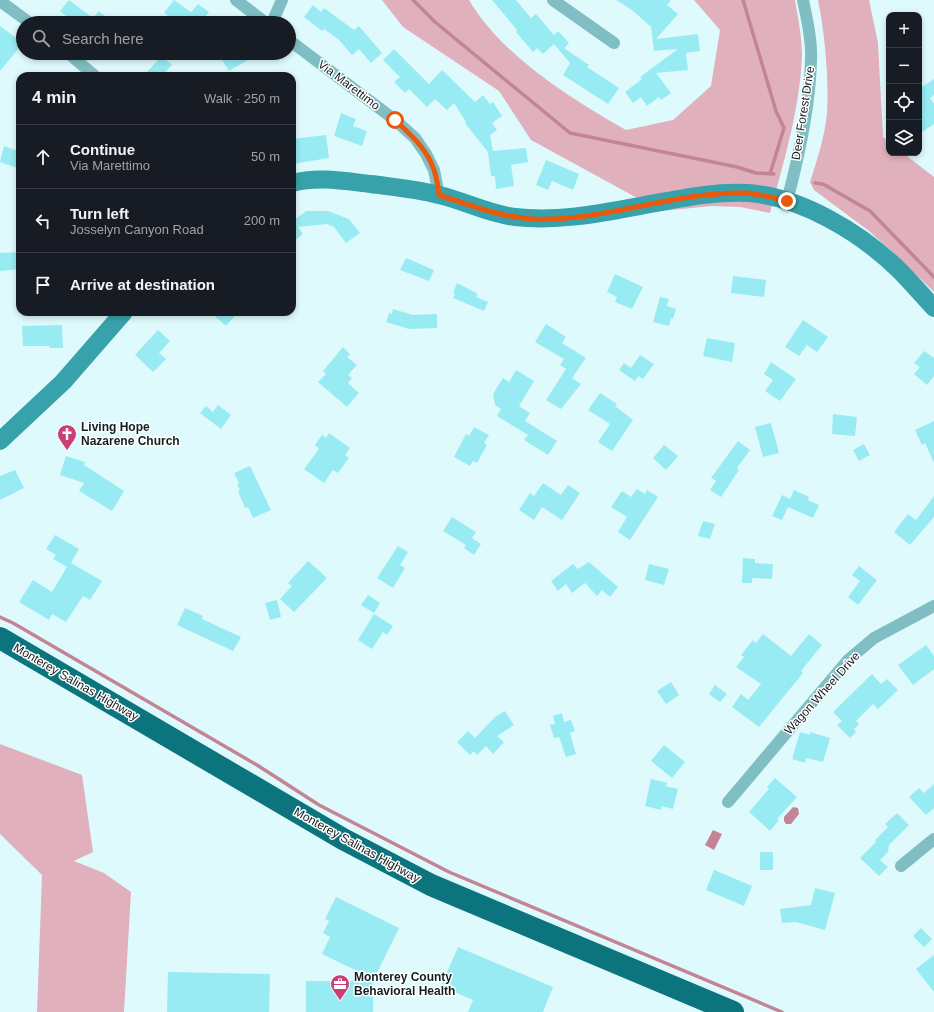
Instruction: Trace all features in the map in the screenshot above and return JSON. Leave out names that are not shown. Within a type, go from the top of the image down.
[{"type":"highway","name":"Monterey Salinas Highway","points":[[0,638],[343,840],[431,885],[733,1012]]},
{"type":"street","points":[[236,0],[257,16]]},
{"type":"street","points":[[275,16],[282,0]]},
{"type":"street","points":[[553,0],[614,43]]},
{"type":"street","name":"Deer Forest Drive","points":[[787,201],[804,121],[810,76],[810,36],[803,0]]},
{"type":"street","points":[[0,1],[20,16]]},
{"type":"street","name":"Via Marettimo","points":[[296,45],[395,120],[415,138],[426,154],[434,170],[439,195]]},
{"type":"street","points":[[76,60],[90,72]]},
{"type":"street","points":[[296,183],[327,179],[439,195],[494,213],[534,219],[572,217],[711,195],[752,194],[787,201],[824,217],[853,233],[872,246],[899,270],[934,308]]},
{"type":"street","points":[[0,441],[63,382],[121,316]]},
{"type":"street","name":"Wagon Wheel Drive","points":[[728,802],[848,660],[874,638],[934,606]]},
{"type":"street","points":[[901,866],[934,839]]},
{"type":"shaded area","points":[[382,0],[469,0],[483,20],[518,57],[560,90],[626,130],[673,120],[711,86],[720,30],[694,0],[795,0],[800,28],[802,55],[801,75],[795,115],[770,213],[740,207],[712,206],[661,211],[531,140],[499,91],[403,27]]},
{"type":"shaded area","points":[[818,0],[869,0],[878,43],[883,137],[886,140],[886,156],[907,156],[934,177],[934,292],[869,231],[814,190],[810,182],[823,139],[827,113],[826,56]]},
{"type":"shaded area","points":[[0,744],[82,775],[93,852],[74,861],[104,873],[131,892],[124,1012],[37,1012],[42,875],[0,834]]},
{"type":"shaded area","points":[[793,807],[798,808],[799,814],[791,824],[786,824],[784,817]]},
{"type":"shaded area","points":[[713,830],[722,834],[714,850],[705,845]]},
{"type":"building","points":[[69,0],[90,16],[66,16],[60,11]]},
{"type":"building","points":[[174,0],[191,12],[198,4],[209,12],[206,16],[168,16],[164,13]]},
{"type":"building","points":[[492,0],[516,0],[531,18],[536,14],[554,35],[558,31],[569,43],[564,48],[589,65],[587,67],[619,88],[608,104],[563,75],[570,63],[554,44],[543,54],[537,48],[533,52]]},
{"type":"building","points":[[616,0],[671,0],[667,5],[678,14],[656,39],[698,34],[700,51],[686,53],[688,70],[656,73],[671,93],[661,100],[659,97],[647,106],[641,97],[633,103],[625,92],[642,79],[640,77],[678,49],[654,51],[651,27],[632,10]]},
{"type":"building","points":[[313,5],[321,12],[324,8],[354,30],[359,26],[382,53],[371,63],[359,49],[352,55],[339,40],[324,29],[322,31],[304,17]]},
{"type":"building","points":[[99,11],[105,16],[95,16]]},
{"type":"building","points":[[0,26],[16,38],[16,52],[0,71]]},
{"type":"building","points":[[394,49],[429,84],[442,70],[475,102],[483,95],[490,104],[493,102],[502,116],[492,123],[497,130],[490,135],[493,151],[526,148],[528,162],[511,165],[514,186],[496,189],[495,176],[491,176],[488,152],[465,123],[466,122],[454,103],[447,110],[435,99],[427,107],[409,89],[405,93],[394,82],[400,77],[383,60]]},
{"type":"building","points":[[158,60],[166,60],[172,65],[165,72],[147,72]]},
{"type":"building","points":[[222,60],[248,60],[229,71]]},
{"type":"building","points":[[934,79],[934,95],[930,98],[934,104],[934,124],[922,132],[922,120],[922,87]]},
{"type":"building","points":[[341,113],[356,119],[353,126],[367,131],[362,146],[334,136]]},
{"type":"building","points":[[326,135],[329,158],[296,163],[296,139]]},
{"type":"building","points":[[4,146],[16,150],[16,168],[0,162]]},
{"type":"building","points":[[546,160],[579,174],[573,190],[552,181],[548,190],[536,185]]},
{"type":"building","points":[[306,211],[328,211],[349,219],[360,233],[346,243],[334,227],[327,224],[298,227],[303,234],[296,239],[296,219]]},
{"type":"building","points":[[16,252],[16,269],[0,271],[0,253]]},
{"type":"building","points":[[406,258],[434,270],[429,281],[400,270]]},
{"type":"building","points":[[615,274],[643,287],[632,309],[615,302],[617,297],[607,292]]},
{"type":"building","points":[[733,276],[766,280],[764,297],[731,293]]},
{"type":"building","points":[[457,283],[478,294],[476,297],[488,302],[484,311],[453,298],[455,294],[453,293]]},
{"type":"building","points":[[660,297],[669,299],[667,306],[676,309],[669,326],[653,322]]},
{"type":"building","points":[[393,309],[413,315],[437,314],[437,328],[409,329],[386,322],[389,313],[392,314]]},
{"type":"building","points":[[215,316],[235,316],[226,326]]},
{"type":"building","points":[[803,320],[828,337],[817,352],[807,345],[799,356],[785,347]]},
{"type":"building","points":[[546,324],[566,337],[562,343],[586,358],[572,378],[581,384],[561,409],[546,400],[566,369],[560,365],[564,359],[535,342]]},
{"type":"building","points":[[62,325],[63,348],[50,348],[49,346],[23,346],[22,326]]},
{"type":"building","points":[[158,330],[170,341],[159,353],[166,359],[153,372],[135,355]]},
{"type":"building","points":[[707,338],[735,343],[732,362],[703,356]]},
{"type":"building","points":[[343,347],[350,354],[347,357],[357,365],[348,375],[352,378],[348,383],[359,393],[347,407],[318,382],[326,374],[323,371]]},
{"type":"building","points":[[924,351],[934,358],[934,376],[927,385],[914,374],[920,367],[914,363]]},
{"type":"building","points":[[640,355],[654,364],[643,379],[638,376],[635,381],[619,370],[624,363],[631,368]]},
{"type":"building","points":[[771,362],[796,379],[780,401],[765,391],[773,380],[764,374]]},
{"type":"building","points":[[516,370],[534,381],[519,406],[530,413],[525,421],[557,441],[548,455],[524,440],[528,435],[497,416],[501,409],[495,405],[493,394],[503,378],[509,382]]},
{"type":"building","points":[[600,393],[617,404],[615,406],[633,420],[612,451],[598,442],[610,424],[588,410]]},
{"type":"building","points":[[218,405],[231,415],[221,429],[200,413],[206,406],[213,412]]},
{"type":"building","points":[[833,414],[857,417],[855,436],[832,434]]},
{"type":"building","points":[[934,421],[934,463],[925,443],[922,445],[915,430]]},
{"type":"building","points":[[771,423],[779,453],[763,457],[755,427]]},
{"type":"building","points":[[474,427],[489,435],[484,443],[487,445],[477,463],[473,461],[470,466],[454,457],[466,434],[469,436]]},
{"type":"building","points":[[329,433],[350,448],[345,455],[349,458],[338,473],[333,470],[324,483],[304,469],[319,449],[315,445],[322,435],[326,438]]},
{"type":"building","points":[[738,441],[750,450],[737,468],[739,470],[721,497],[710,490],[716,481],[711,478]]},
{"type":"building","points":[[864,444],[870,455],[859,461],[853,450]]},
{"type":"building","points":[[664,445],[678,456],[666,470],[653,458]]},
{"type":"building","points":[[66,456],[85,462],[84,465],[124,491],[112,511],[79,491],[84,483],[60,475]]},
{"type":"building","points":[[250,466],[271,510],[253,518],[248,507],[245,508],[238,491],[240,490],[237,484],[239,483],[234,473]]},
{"type":"building","points":[[15,470],[24,488],[0,500],[0,476]]},
{"type":"building","points":[[543,483],[561,495],[568,485],[580,493],[562,520],[542,507],[534,520],[519,510],[530,493],[534,496]]},
{"type":"building","points":[[637,489],[645,494],[647,490],[658,497],[630,540],[618,532],[627,517],[611,507],[622,491],[631,497]]},
{"type":"building","points":[[794,490],[809,497],[808,500],[819,505],[813,518],[788,507],[782,520],[772,516],[782,495],[790,499]]},
{"type":"building","points":[[934,496],[934,517],[910,545],[894,532],[908,514],[916,520]]},
{"type":"building","points":[[452,517],[476,532],[472,538],[481,544],[474,555],[464,548],[466,545],[443,531]]},
{"type":"building","points":[[703,521],[715,524],[710,539],[698,536]]},
{"type":"building","points":[[55,535],[79,549],[71,563],[102,581],[90,600],[83,596],[66,622],[52,614],[49,620],[19,602],[33,580],[52,592],[67,567],[53,559],[56,555],[46,549]]},
{"type":"building","points":[[398,546],[408,552],[400,565],[405,568],[393,588],[377,578]]},
{"type":"building","points":[[743,558],[755,559],[755,563],[773,564],[772,579],[752,578],[752,583],[742,583]]},
{"type":"building","points":[[308,561],[327,578],[294,612],[280,599],[292,586],[288,583]]},
{"type":"building","points":[[589,562],[618,587],[610,597],[602,590],[597,596],[585,583],[572,593],[566,584],[558,591],[551,581],[573,564],[578,569]]},
{"type":"building","points":[[649,564],[669,569],[664,585],[645,580]]},
{"type":"building","points":[[859,566],[877,580],[858,605],[848,597],[860,581],[852,575]]},
{"type":"building","points":[[368,595],[380,603],[374,613],[361,605]]},
{"type":"building","points":[[277,600],[281,617],[270,620],[265,603]]},
{"type":"building","points":[[185,608],[203,616],[202,619],[241,637],[233,651],[177,625]]},
{"type":"building","points":[[374,614],[393,626],[387,635],[383,632],[372,649],[358,640]]},
{"type":"building","points":[[763,634],[791,656],[809,634],[822,645],[801,671],[803,673],[759,727],[732,707],[741,694],[748,700],[761,684],[736,667],[744,657],[741,655],[753,640],[756,643]]},
{"type":"building","points":[[926,645],[934,656],[934,669],[913,685],[898,665]]},
{"type":"building","points":[[872,674],[881,684],[887,679],[898,690],[878,709],[873,704],[856,721],[859,724],[854,729],[856,732],[850,738],[837,725],[842,721],[833,712]]},
{"type":"building","points":[[671,682],[679,695],[666,704],[657,691]]},
{"type":"building","points":[[715,685],[727,694],[720,702],[709,694]]},
{"type":"building","points":[[505,711],[514,725],[497,736],[504,742],[493,754],[486,746],[477,755],[474,751],[470,755],[457,742],[468,731],[475,738],[495,717]]},
{"type":"building","points":[[562,713],[564,722],[571,720],[575,731],[570,733],[576,754],[566,757],[559,737],[554,738],[550,725],[555,724],[553,716]]},
{"type":"building","points":[[800,732],[810,735],[810,732],[830,738],[823,762],[806,758],[805,763],[792,759]]},
{"type":"building","points":[[664,745],[685,762],[672,778],[651,761]]},
{"type":"building","points":[[775,778],[797,797],[777,819],[779,820],[770,831],[749,812],[769,789],[767,787]]},
{"type":"building","points":[[651,779],[668,783],[665,786],[678,789],[673,809],[661,806],[661,810],[645,806]]},
{"type":"building","points":[[934,784],[934,808],[926,815],[909,797],[919,788],[924,793]]},
{"type":"building","points":[[897,813],[909,825],[889,845],[888,852],[880,860],[888,867],[879,876],[860,858],[888,827],[885,824]]},
{"type":"building","points":[[760,852],[773,852],[773,870],[760,870]]},
{"type":"building","points":[[714,870],[752,886],[744,906],[706,890]]},
{"type":"building","points":[[815,888],[835,893],[825,930],[796,922],[782,923],[780,909],[811,905]]},
{"type":"building","points":[[336,897],[399,928],[374,979],[322,954],[330,937],[323,933],[329,921],[325,919]]},
{"type":"building","points":[[921,928],[932,939],[924,947],[913,936]]},
{"type":"building","points":[[458,947],[553,987],[543,1012],[468,1012],[473,1000],[441,986]]},
{"type":"building","points":[[934,955],[934,992],[916,969]]},
{"type":"building","points":[[168,972],[270,974],[269,1012],[167,1012]]},
{"type":"building","name":"Monterey County Behavioral Health","points":[[306,981],[373,981],[373,1012],[306,1012]]},
{"type":"waterway","points":[[413,0],[435,22],[570,133],[737,167],[756,173],[774,174]]},
{"type":"waterway","points":[[743,0],[776,111],[784,128],[770,174]]},
{"type":"waterway","points":[[815,183],[823,184],[870,211],[934,277]]},
{"type":"waterway","points":[[0,617],[13,623],[257,765],[319,805],[449,872],[782,1012]]},
{"type":"place","name":"Living Hope Nazarene Church","points":[[67,451]]},
{"type":"place","name":"Monterey County Behavioral Health","points":[[340,1001]]},
{"type":"route","points":[[395,120],[415,138],[426,154],[434,170],[439,195],[494,213],[513,217],[534,219],[572,217],[694,196],[736,193],[756,194],[787,201]]}]
